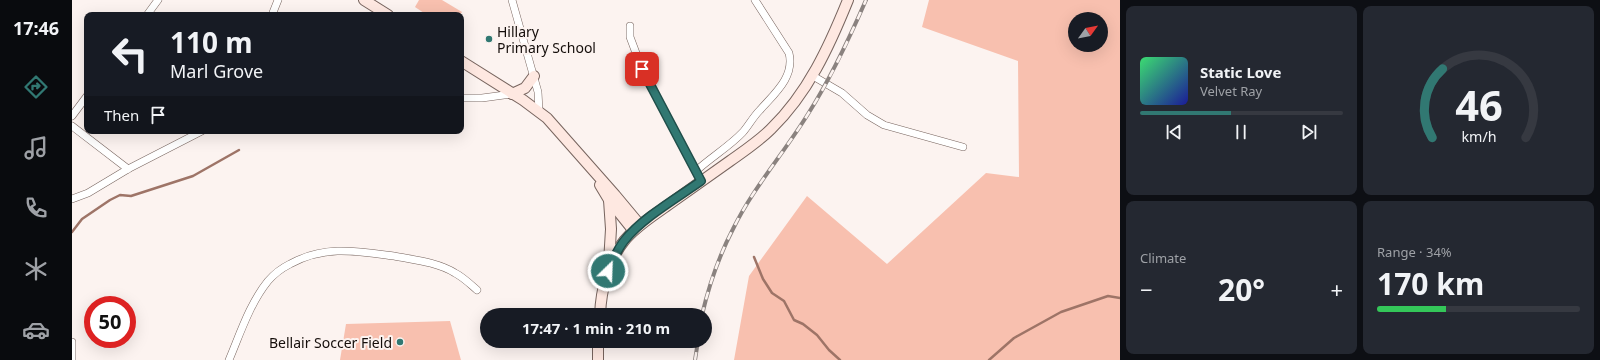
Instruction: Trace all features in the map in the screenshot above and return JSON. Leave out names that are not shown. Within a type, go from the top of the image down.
[{"type":"main road","points":[[364,0],[383,12]]},
{"type":"main road","points":[[608,271],[619,248],[636,228],[769,131],[794,104],[813,76],[833,37],[848,0]]},
{"type":"main road","points":[[464,63],[539,111],[556,127],[615,195],[636,228]]},
{"type":"main road","points":[[512,94],[525,88],[534,76]]},
{"type":"main road","points":[[590,167],[609,200],[636,228]]},
{"type":"main road","points":[[601,308],[603,290],[608,271],[611,229],[609,200]]},
{"type":"main road","points":[[598,348],[598,360]]},
{"type":"street","points":[[149,12],[158,0]]},
{"type":"street","points":[[273,12],[278,0]]},
{"type":"street","points":[[512,0],[538,92],[539,111]]},
{"type":"street","points":[[696,171],[742,132],[752,118],[781,87],[788,73],[791,59],[789,53],[755,0]]},
{"type":"street","points":[[630,26],[630,37],[642,69],[701,181]]},
{"type":"street","points":[[813,76],[842,93],[867,115],[884,125],[963,147]]},
{"type":"street","points":[[464,98],[482,98],[512,94]]},
{"type":"street","points":[[72,116],[84,100]]},
{"type":"street","points":[[72,126],[128,169]]},
{"type":"street","points":[[72,199],[88,193],[128,169],[196,134]]},
{"type":"street","points":[[229,360],[254,304],[268,280],[282,268],[300,258],[315,253],[345,250],[415,260],[443,267],[456,273],[476,290]]},
{"type":"street","points":[[72,342],[72,360]]},
{"type":"shaded area","points":[[419,0],[442,0],[462,12],[422,12],[415,7]]},
{"type":"shaded area","points":[[929,0],[1120,0],[1120,360],[734,360],[749,276],[807,196],[887,264],[986,173],[1019,177],[1018,61],[922,27]]},
{"type":"shaded area","name":"Bellair Soccer Field","points":[[450,321],[461,360],[340,360],[346,324]]},
{"type":"waterway","points":[[72,232],[82,219],[120,195],[131,196],[193,176],[239,150]]},
{"type":"waterway","points":[[754,257],[763,279],[772,293],[784,301],[794,320],[803,324],[817,335],[829,350],[840,360]]},
{"type":"waterway","points":[[989,360],[1014,338],[1061,312],[1108,296],[1120,298]]},
{"type":"railway","points":[[704,308],[715,271],[733,229],[759,185],[799,128],[816,100],[839,58],[866,0]]},
{"type":"railway","points":[[695,360],[697,348]]},
{"type":"place","name":"Hillary Primary School","points":[[489,39]]},
{"type":"place","name":"Bellair Soccer Field","points":[[400,342]]},
{"type":"route","points":[[608,271],[619,248],[630,234],[640,225],[701,181],[653,93],[642,69]]}]
